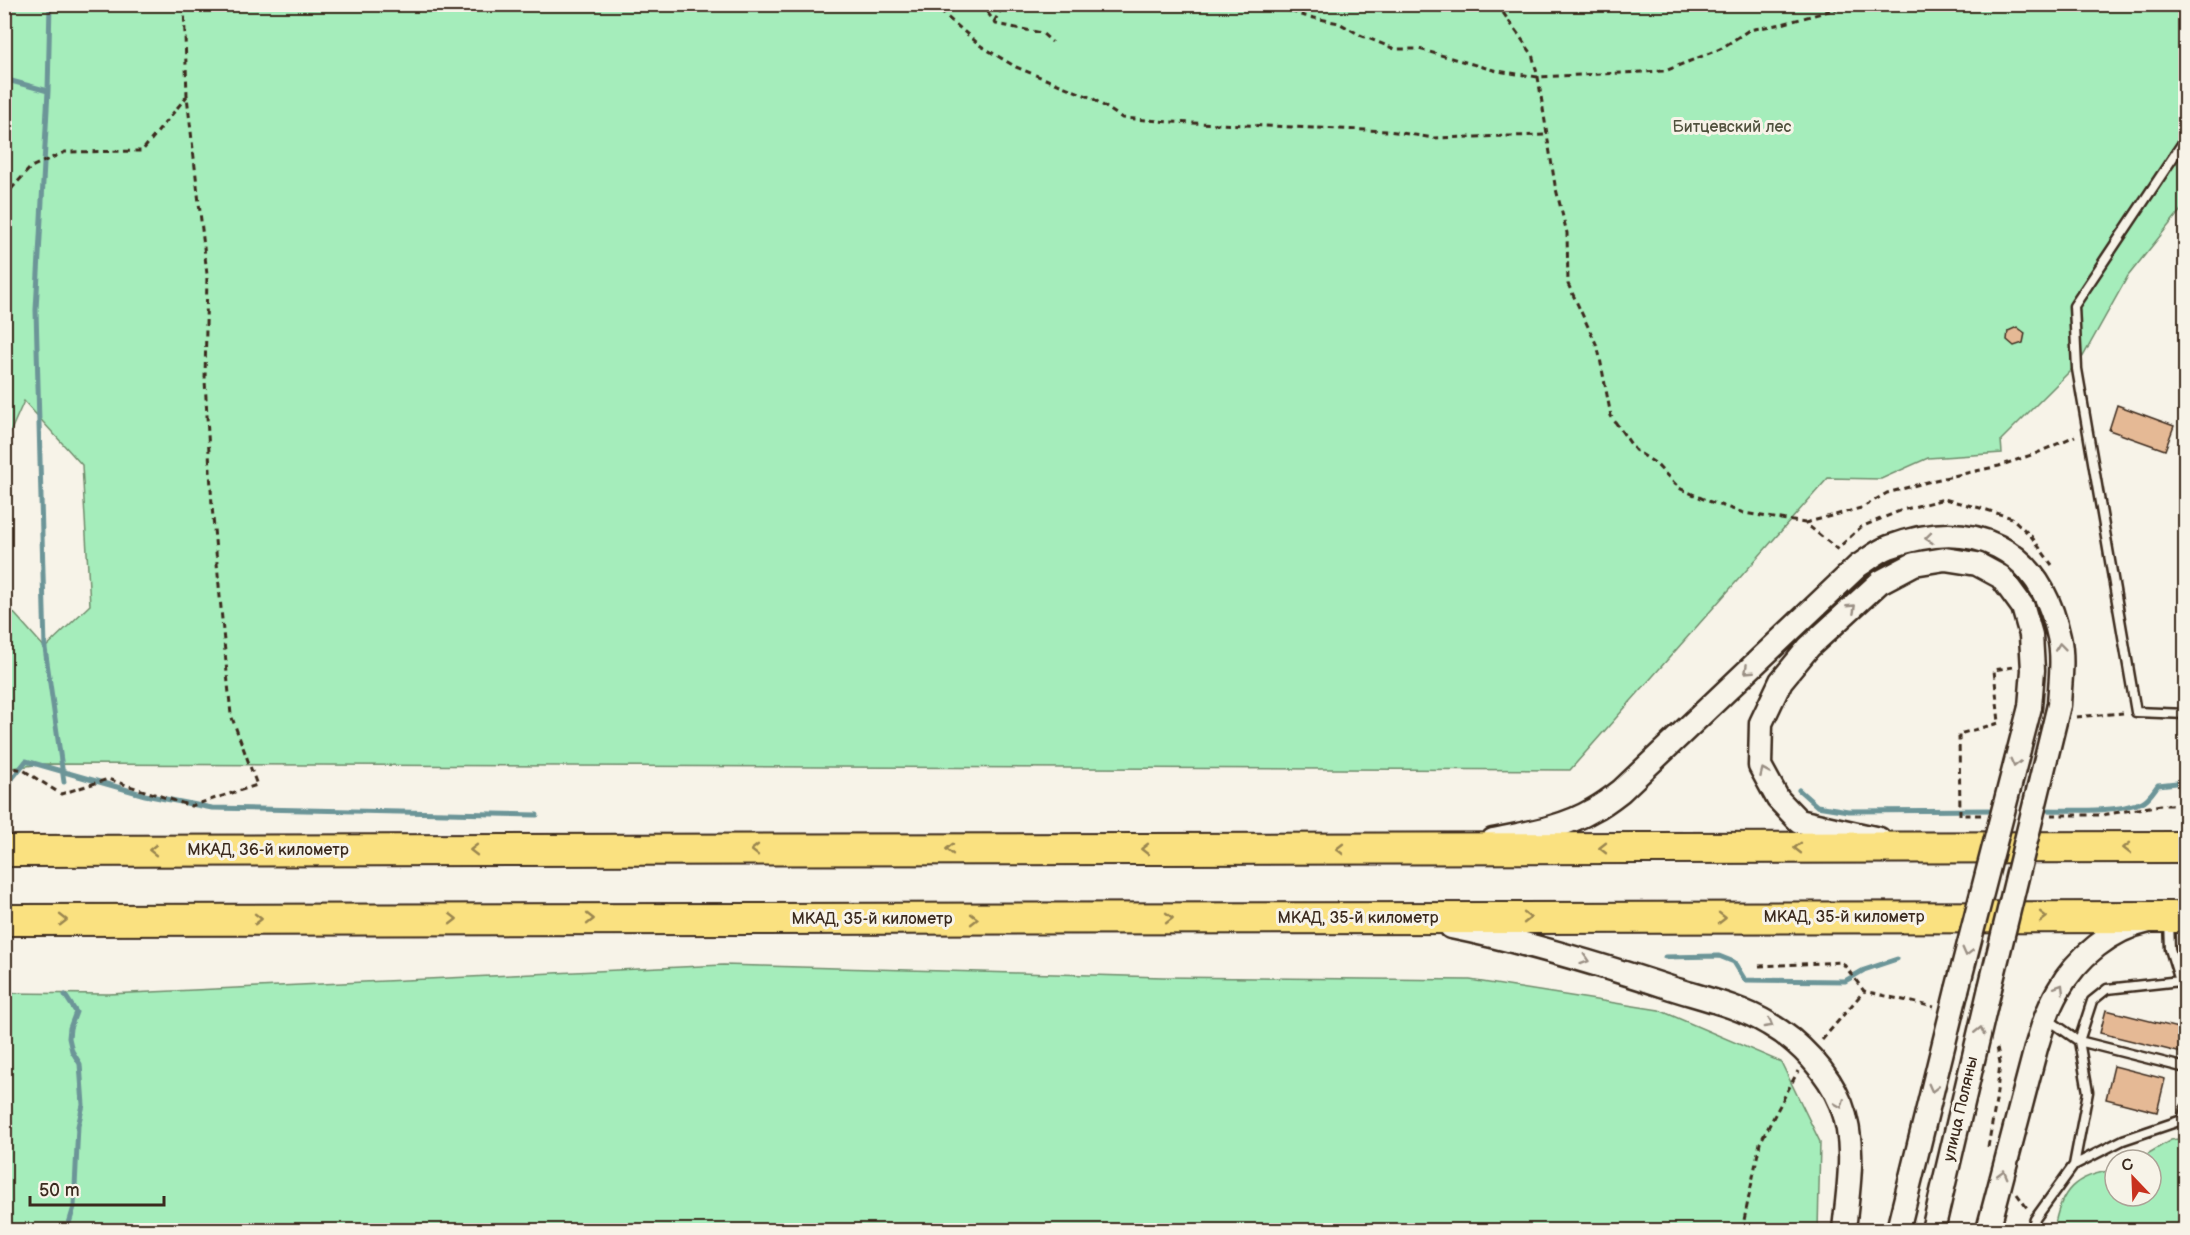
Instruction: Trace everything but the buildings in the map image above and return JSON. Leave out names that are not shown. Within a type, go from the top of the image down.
[{"type":"highway","points":[[1399,849],[2186,848]]},
{"type":"highway","name":"МКАД, 36-й километр","points":[[4,851],[1399,849]]},
{"type":"highway","name":"МКАД, 35-й километр","points":[[4,920],[2180,918]]},
{"type":"main road","name":"улица Поляны","points":[[1399,849],[1487,841],[1543,829],[1592,811],[1621,791],[1858,566],[1887,547],[1922,538],[1961,535],[1988,541],[2017,558],[2034,578],[2048,603],[2059,637],[2062,664],[2059,705],[1933,1230]]},
{"type":"main road","name":"улица Поляны","points":[[1898,1230],[2030,707],[2033,670],[2031,635],[2023,607],[2001,577],[1977,564],[1945,559],[1914,564],[1880,582],[1809,647],[1781,681],[1761,723],[1760,766],[1778,799],[1799,822],[1919,848]]},
{"type":"main road","points":[[1363,918],[1444,926],[1504,937],[1571,956],[1741,1011],[1769,1024],[1809,1056],[1830,1083],[1841,1104],[1848,1128],[1851,1156],[1844,1230]]},
{"type":"main road","points":[[1988,1230],[2046,1018],[2057,991],[2074,966],[2101,943],[2133,925],[2180,918]]},
{"type":"lane","points":[[2186,138],[2073,306],[2077,369],[2136,712],[2186,714]]},
{"type":"lane","points":[[2031,1230],[2035,1219],[2074,1165],[2088,1092],[2079,1041],[2092,1001],[2107,989],[2183,984],[2169,949],[2180,918]]},
{"type":"lane","points":[[2046,1018],[2079,1041],[2186,1068]]},
{"type":"lane","points":[[2074,1165],[2123,1140],[2184,1120],[2186,1108]]},
{"type":"path","points":[[4,766],[24,770],[61,794],[108,779],[191,806],[257,785],[231,715],[212,506],[205,380],[207,274],[187,96],[184,4]]},
{"type":"path","points":[[932,4],[981,45],[1016,67],[1092,99],[1122,118],[1389,131],[1434,138],[1547,135]]},
{"type":"path","points":[[981,4],[994,22],[1042,33],[1052,42]]},
{"type":"path","points":[[994,22],[1004,4]]},
{"type":"path","points":[[1271,4],[1305,16],[1340,23],[1395,49],[1419,49],[1497,71],[1538,77],[1665,71],[1720,49],[1749,30],[1782,24],[1854,4]]},
{"type":"path","points":[[1497,4],[1532,54],[1538,77],[1555,185],[1567,233],[1568,284],[1598,348],[1611,416],[1635,450],[1655,463],[1679,488],[1744,513],[1805,523],[1861,508],[1887,493],[1999,466],[2037,453],[2088,431]]},
{"type":"path","points":[[4,197],[31,167],[65,152],[142,151],[187,96]]},
{"type":"path","points":[[1805,523],[1837,549]]},
{"type":"path","points":[[1984,815],[1960,815],[1959,734],[1999,723],[1994,670],[2021,666]]},
{"type":"path","points":[[2043,815],[2102,815],[2161,805],[2186,805]]},
{"type":"path","points":[[1759,966],[1842,962],[1864,991],[1938,1007]]},
{"type":"path","points":[[1742,1230],[1760,1143],[1802,1063],[1864,991]]},
{"type":"green space","name":"Битцевский лес","points":[[5,5],[2185,5],[2185,205],[2128,276],[2081,360],[2001,440],[2002,453],[1928,458],[1881,479],[1828,478],[1570,770],[42,764],[5,769],[5,603],[45,648],[90,605],[82,465],[24,401],[5,444]]},
{"type":"green space","points":[[723,965],[1163,977],[1470,980],[1659,1010],[1781,1062],[1820,1142],[1818,1230],[5,1230],[5,993],[109,994]]},
{"type":"green space","points":[[2185,1138],[2185,1230],[2054,1230],[2060,1204],[2065,1195],[2080,1181],[2101,1172],[2103,1172],[2103,1208],[2163,1208],[2163,1148],[2157,1148],[2171,1140]]},
{"type":"waterway","points":[[50,4],[48,91],[36,310],[45,648],[64,782]]},
{"type":"waterway","points":[[4,79],[48,91]]},
{"type":"waterway","points":[[4,781],[11,780],[26,761],[145,795],[212,808],[537,815]]},
{"type":"waterway","points":[[2040,810],[2092,810],[2131,806],[2145,801],[2158,785],[2186,782]]},
{"type":"waterway","points":[[1799,790],[1817,806],[1848,811],[1997,810]]},
{"type":"waterway","points":[[1665,957],[1719,956],[1734,962],[1745,980],[1845,981],[1864,970],[1897,959]]},
{"type":"waterway","points":[[65,995],[76,1012],[69,1038],[72,1051],[80,1064],[83,1105],[78,1126],[74,1207],[67,1230]]}]
